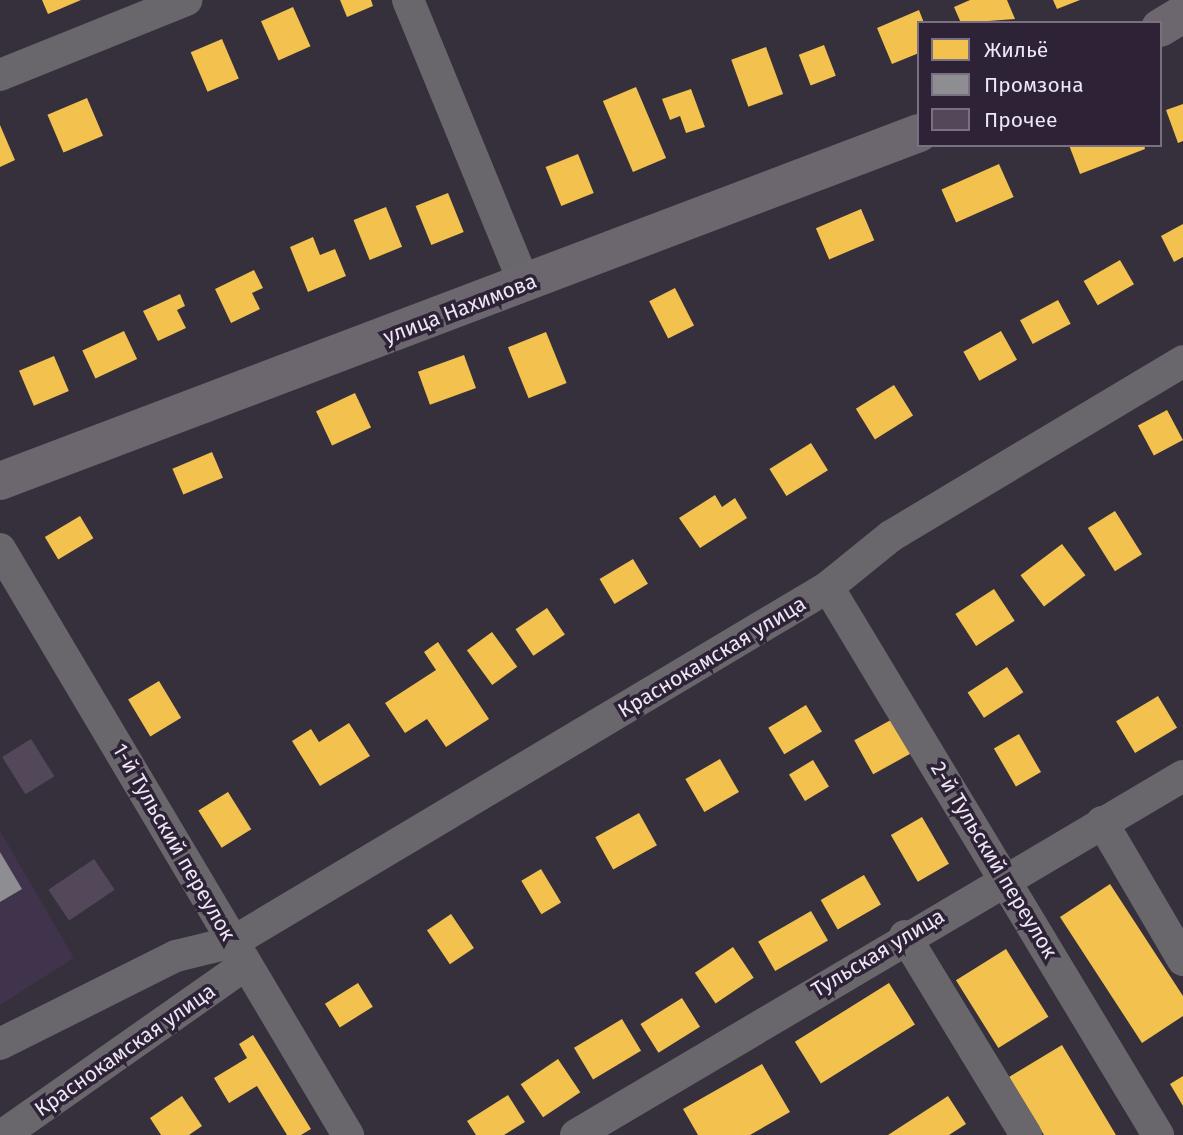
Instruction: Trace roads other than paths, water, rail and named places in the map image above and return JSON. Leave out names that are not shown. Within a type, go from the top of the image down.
[{"type":"main road","points":[[1162,27],[1183,14]]},
{"type":"main road","name":"улица Нахимова","points":[[0,481],[525,285],[917,134]]},
{"type":"street","points":[[0,75],[187,0]]},
{"type":"street","points":[[408,0],[525,285]]},
{"type":"street","name":"Краснокамская улица","points":[[3,1130],[240,953],[828,587],[891,536],[1183,361]]},
{"type":"street","name":"1-й Тульский переулок","points":[[0,549],[348,1135]]},
{"type":"street","name":"2-й Тульский переулок","points":[[828,587],[1158,1135]]},
{"type":"street","name":"Тульская улица","points":[[576,1135],[1004,876],[1183,776]]},
{"type":"street","points":[[1102,822],[1183,960]]},
{"type":"street","points":[[905,936],[1026,1135]]},
{"type":"street","points":[[0,1044],[176,956],[240,953]]}]
